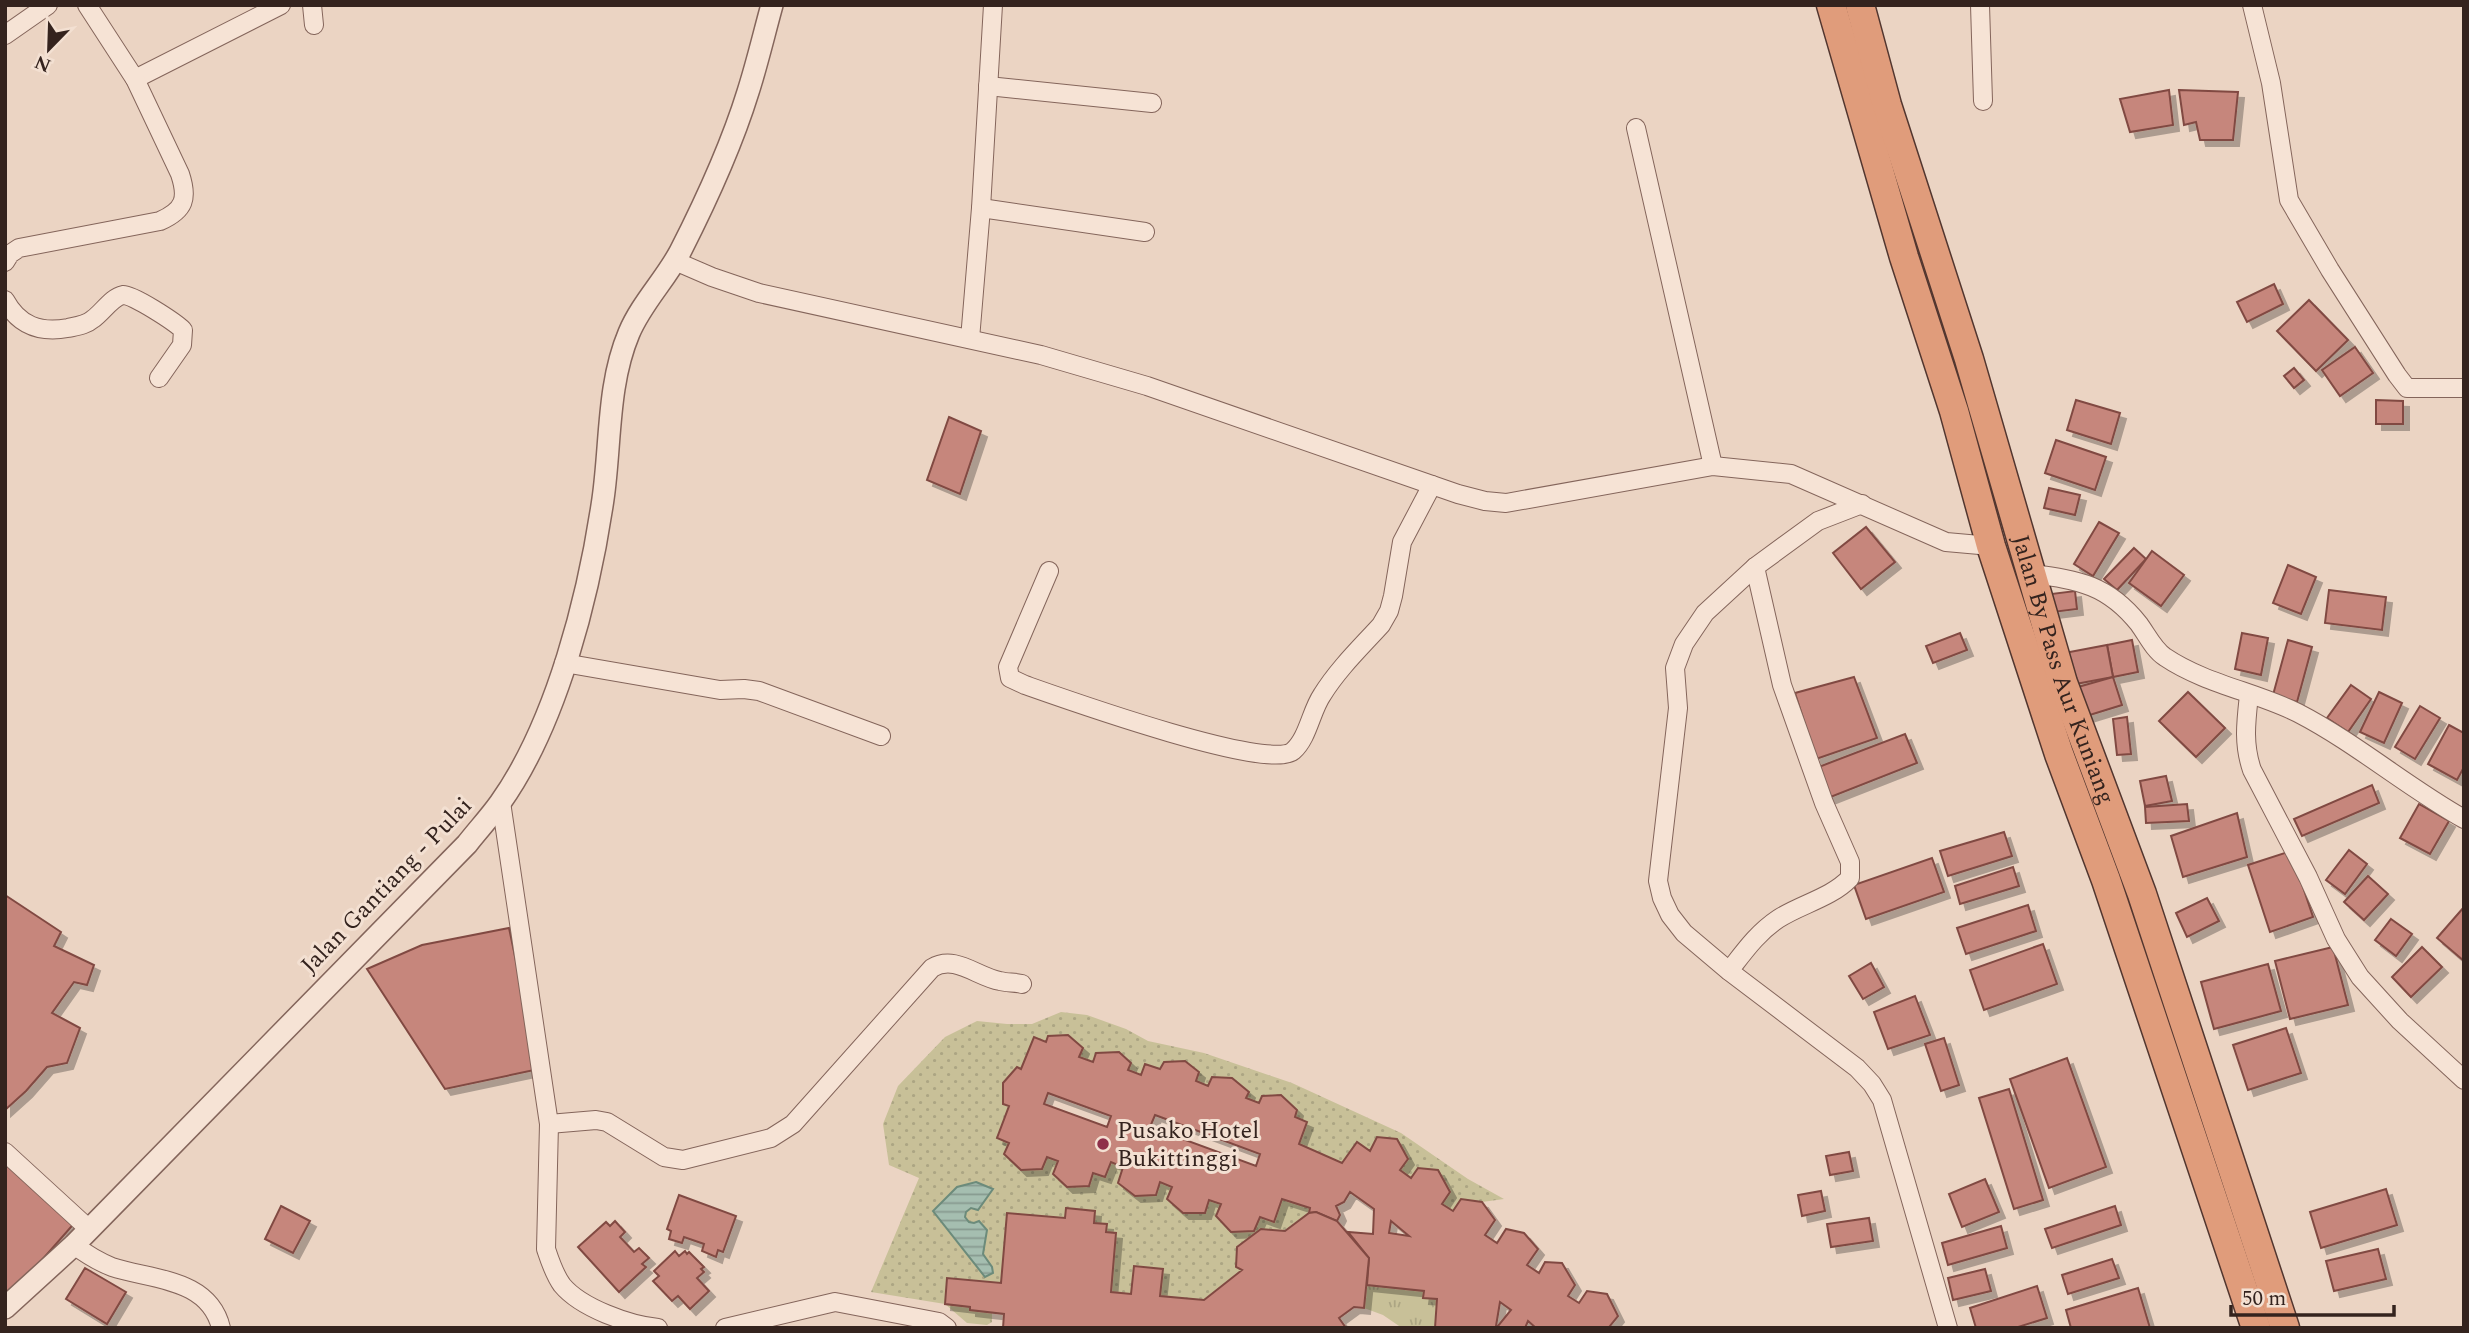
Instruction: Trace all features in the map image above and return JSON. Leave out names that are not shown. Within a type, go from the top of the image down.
[{"type":"highway","name":"Jalan By Pass Aur Kuniang","points":[[1831,5],[1904,257],[1954,411],[1991,546],[2059,754],[2106,880],[2256,1328]]},
{"type":"highway","name":"Jalan By Pass Aur Kuniang","points":[[1860,5],[1887,105],[1915,186],[2063,683],[2133,872],[2285,1328]]},
{"type":"highway","points":[[1904,257],[1934,250]]},
{"type":"highway","points":[[2106,880],[2133,872]]},
{"type":"street","points":[[5,34],[48,5]]},
{"type":"street","points":[[5,262],[10,254],[19,248],[160,221],[175,215],[182,204],[185,190],[135,79],[87,5]]},
{"type":"street","points":[[135,79],[281,5]]},
{"type":"street","points":[[312,5],[314,25]]},
{"type":"street","name":"Jalan Gantiang - Pulai","points":[[5,1308],[74,1245],[467,844],[501,802],[536,741],[552,701],[583,603],[603,499],[616,373],[629,331],[675,261],[707,198],[748,93],[772,5]]},
{"type":"street","points":[[970,339],[993,5]]},
{"type":"street","points":[[1980,5],[1983,101]]},
{"type":"street","points":[[2252,5],[2271,83],[2289,200],[2337,282],[2407,388],[2464,388]]},
{"type":"street","points":[[988,86],[1152,103]]},
{"type":"street","points":[[1636,128],[1713,466]]},
{"type":"street","points":[[981,208],[1145,232]]},
{"type":"street","points":[[675,261],[759,293],[1041,355],[1147,386],[1458,495],[1485,501],[1506,503],[1713,466],[1791,474],[1946,542],[1991,546]]},
{"type":"street","points":[[5,300],[20,320],[50,331],[83,325],[118,298],[128,296],[183,330],[182,345],[159,378]]},
{"type":"street","points":[[1049,571],[1008,667],[1010,678],[1138,724],[1242,751],[1280,757],[1291,753],[1299,744],[1321,696],[1381,625],[1388,611],[1402,542],[1432,485]]},
{"type":"street","points":[[1862,504],[1818,521],[1755,567],[1705,613],[1684,644],[1675,668],[1678,708],[1658,881],[1670,915],[1684,933],[1729,971],[1857,1068],[1872,1084],[1882,1100],[1948,1328]]},
{"type":"street","points":[[1729,971],[1759,933],[1780,918],[1842,887],[1850,878],[1850,862],[1824,803],[1782,685],[1755,567]]},
{"type":"street","points":[[2032,574],[2077,580],[2095,587],[2137,622],[2162,656],[2297,713],[2464,819]]},
{"type":"street","points":[[564,663],[720,690],[760,691],[881,736]]},
{"type":"street","points":[[2249,695],[2245,731],[2246,752],[2252,770],[2308,877],[2336,939],[2360,976],[2400,1021],[2464,1080]]},
{"type":"street","points":[[501,802],[549,1124],[545,1249],[563,1286],[578,1299],[610,1316],[658,1328]]},
{"type":"street","points":[[549,1124],[596,1120],[607,1122],[673,1160],[683,1160],[771,1138],[793,1124],[939,963],[950,962],[1000,981],[1022,984]]},
{"type":"street","points":[[5,1152],[89,1229]]},
{"type":"street","points":[[74,1245],[88,1256],[114,1267],[194,1289],[218,1314],[221,1328]]},
{"type":"street","points":[[725,1328],[835,1301],[939,1321],[947,1328]]},
{"type":"green space","points":[[1061,1012],[1087,1015],[1126,1029],[1148,1041],[1204,1053],[1292,1083],[1401,1133],[1468,1179],[1504,1199],[1482,1202],[1453,1211],[1442,1204],[1450,1192],[1438,1170],[1418,1168],[1411,1178],[1400,1170],[1408,1158],[1397,1139],[1378,1137],[1370,1151],[1357,1142],[1342,1163],[1299,1144],[1307,1122],[1295,1117],[1297,1110],[1281,1095],[1262,1096],[1259,1103],[1246,1098],[1249,1092],[1232,1078],[1212,1077],[1208,1086],[1196,1081],[1199,1072],[1185,1061],[1164,1062],[1160,1069],[1141,1075],[1128,1070],[1131,1063],[1119,1052],[1096,1053],[1093,1062],[1079,1057],[1083,1048],[1068,1035],[1048,1036],[1046,1042],[1034,1037],[1021,1069],[1017,1067],[1003,1083],[1003,1104],[1009,1106],[997,1138],[1009,1143],[1004,1154],[1021,1170],[1042,1169],[1047,1157],[1058,1161],[1054,1174],[1066,1187],[1088,1186],[1093,1173],[1105,1177],[1111,1162],[1123,1167],[1118,1183],[1135,1196],[1156,1195],[1160,1182],[1172,1187],[1167,1199],[1183,1213],[1205,1213],[1209,1200],[1221,1204],[1217,1216],[1260,1217],[1274,1222],[1282,1199],[1310,1208],[1305,1216],[1289,1229],[1238,1247],[1236,1266],[1242,1270],[1204,1300],[1160,1296],[1162,1269],[1134,1266],[1131,1294],[1111,1292],[1115,1233],[1106,1232],[1106,1224],[1094,1223],[1095,1211],[1066,1209],[1065,1218],[1007,1213],[1001,1283],[947,1278],[945,1304],[871,1292],[919,1178],[889,1165],[883,1124],[898,1086],[945,1037],[977,1021],[1032,1024]]},
{"type":"green space","points":[[1367,1285],[1424,1291],[1424,1298],[1437,1299],[1435,1328],[1402,1328],[1383,1315],[1364,1308]]},
{"type":"green space","points":[[945,1304],[992,1312],[992,1322],[987,1325],[967,1323]]},
{"type":"shaded area","points":[[976,1182],[993,1189],[978,1210],[971,1208],[965,1217],[969,1222],[979,1221],[987,1230],[983,1254],[993,1273],[985,1277],[933,1211],[957,1187]]},
{"type":"building","points":[[2169,90],[2173,125],[2130,132],[2120,99]]},
{"type":"building","points":[[2179,90],[2238,92],[2233,140],[2200,140],[2196,122],[2184,125]]},
{"type":"building","points":[[2274,284],[2283,304],[2247,322],[2237,302]]},
{"type":"building","points":[[2309,300],[2348,340],[2316,371],[2277,331]]},
{"type":"building","points":[[2355,347],[2373,373],[2340,396],[2322,370]]},
{"type":"building","points":[[2294,368],[2304,380],[2294,388],[2284,376]]},
{"type":"building","points":[[2076,400],[2120,413],[2111,444],[2067,430]]},
{"type":"building","points":[[2376,400],[2403,401],[2403,424],[2376,424]]},
{"type":"building","points":[[949,417],[981,431],[960,494],[927,480]]},
{"type":"building","points":[[2056,440],[2106,457],[2095,490],[2045,473]]},
{"type":"building","points":[[2049,488],[2080,495],[2075,515],[2044,508]]},
{"type":"building","points":[[2099,522],[2119,533],[2093,576],[2074,564]]},
{"type":"building","points":[[1866,527],[1895,562],[1861,589],[1833,553]]},
{"type":"building","points":[[2134,548],[2146,559],[2117,590],[2104,579]]},
{"type":"building","points":[[2152,551],[2184,575],[2161,606],[2129,583]]},
{"type":"building","points":[[2288,565],[2316,577],[2301,614],[2273,603]]},
{"type":"building","points":[[2329,590],[2386,597],[2382,630],[2325,623]]},
{"type":"building","points":[[2075,591],[2077,609],[2045,613],[2043,595]]},
{"type":"building","points":[[1960,633],[1967,650],[1933,663],[1926,646]]},
{"type":"building","points":[[2242,633],[2268,638],[2261,675],[2235,669]]},
{"type":"building","points":[[2132,640],[2138,672],[2113,677],[2107,645]]},
{"type":"building","points":[[2288,640],[2312,647],[2297,702],[2273,695]]},
{"type":"building","points":[[2107,645],[2113,677],[2065,686],[2059,654]]},
{"type":"building","points":[[1854,677],[1877,738],[1816,759],[1795,693]]},
{"type":"building","points":[[2113,677],[2122,705],[2080,718],[2071,689]]},
{"type":"building","points":[[2351,685],[2371,699],[2348,732],[2327,718]]},
{"type":"building","points":[[2188,692],[2225,728],[2196,757],[2159,721]]},
{"type":"building","points":[[2379,692],[2402,703],[2384,743],[2360,732]]},
{"type":"building","points":[[2420,706],[2440,718],[2415,759],[2395,747]]},
{"type":"building","points":[[2127,717],[2131,754],[2117,755],[2113,719]]},
{"type":"building","points":[[2449,725],[2464,733],[2464,767],[2457,780],[2428,764]]},
{"type":"building","points":[[1905,734],[1917,763],[1828,798],[1816,768]]},
{"type":"building","points":[[2166,776],[2172,801],[2145,806],[2140,781]]},
{"type":"building","points":[[2372,785],[2379,803],[2302,836],[2294,819]]},
{"type":"building","points":[[2187,804],[2189,821],[2146,823],[2145,807]]},
{"type":"building","points":[[2419,804],[2449,821],[2430,854],[2400,838]]},
{"type":"building","points":[[2237,813],[2247,857],[2183,877],[2171,836]]},
{"type":"building","points":[[2004,832],[2012,856],[1948,876],[1940,851]]},
{"type":"building","points":[[2349,850],[2367,864],[2345,894],[2326,880]]},
{"type":"building","points":[[2291,851],[2313,917],[2270,932],[2248,865]]},
{"type":"building","points":[[1932,858],[1944,892],[1866,919],[1854,885]]},
{"type":"building","points":[[2013,867],[2019,886],[1960,904],[1955,886]]},
{"type":"building","points":[[2368,876],[2388,894],[2364,920],[2344,902]]},
{"type":"building","points":[[5,895],[61,932],[54,946],[94,965],[87,985],[74,982],[52,1013],[80,1028],[67,1063],[47,1067],[5,1110]]},
{"type":"building","points":[[2207,898],[2219,921],[2187,937],[2176,913]]},
{"type":"building","points":[[2028,905],[2036,931],[1966,954],[1957,928]]},
{"type":"building","points":[[2464,907],[2464,961],[2437,938]]},
{"type":"building","points":[[2391,919],[2412,934],[2396,956],[2375,940]]},
{"type":"building","points":[[509,928],[539,1069],[445,1089],[367,969],[422,945]]},
{"type":"building","points":[[2043,944],[2057,984],[1984,1010],[1970,970]]},
{"type":"building","points":[[2333,947],[2348,1005],[2290,1019],[2275,961]]},
{"type":"building","points":[[2422,947],[2442,967],[2411,997],[2392,977]]},
{"type":"building","points":[[1871,963],[1884,987],[1863,999],[1849,976]]},
{"type":"building","points":[[2268,964],[2281,1011],[2214,1029],[2201,982]]},
{"type":"building","points":[[1915,996],[1930,1035],[1888,1049],[1874,1012]]},
{"type":"building","points":[[2286,1028],[2301,1073],[2248,1090],[2233,1045]]},
{"type":"building","points":[[1068,1035],[1083,1048],[1079,1057],[1093,1062],[1096,1053],[1119,1052],[1131,1063],[1128,1070],[1141,1075],[1145,1064],[1160,1069],[1164,1062],[1185,1061],[1199,1072],[1196,1081],[1208,1086],[1212,1077],[1232,1078],[1249,1092],[1246,1098],[1259,1103],[1262,1096],[1281,1095],[1297,1110],[1295,1117],[1307,1122],[1299,1144],[1342,1163],[1357,1142],[1370,1151],[1377,1137],[1397,1139],[1408,1159],[1400,1170],[1411,1178],[1418,1168],[1438,1170],[1450,1192],[1442,1204],[1453,1211],[1461,1199],[1482,1202],[1495,1220],[1485,1235],[1497,1243],[1506,1229],[1524,1233],[1538,1249],[1527,1265],[1539,1273],[1545,1262],[1562,1263],[1575,1285],[1568,1296],[1579,1303],[1587,1291],[1607,1294],[1618,1316],[1610,1326],[1612,1328],[1536,1328],[1528,1321],[1525,1328],[1435,1328],[1437,1299],[1423,1298],[1424,1291],[1367,1285],[1369,1258],[1348,1232],[1373,1234],[1374,1209],[1350,1192],[1344,1202],[1336,1206],[1340,1215],[1337,1221],[1316,1212],[1309,1213],[1310,1208],[1282,1199],[1274,1222],[1260,1217],[1254,1231],[1231,1232],[1216,1216],[1221,1204],[1209,1200],[1205,1213],[1183,1213],[1167,1199],[1172,1187],[1160,1182],[1156,1195],[1135,1196],[1118,1183],[1123,1167],[1111,1162],[1105,1177],[1093,1173],[1089,1186],[1067,1187],[1053,1174],[1058,1161],[1047,1157],[1042,1169],[1021,1170],[1004,1154],[1009,1143],[997,1138],[1009,1106],[1003,1104],[1003,1083],[1017,1067],[1021,1069],[1034,1037],[1046,1042],[1048,1036]],"holes":[[[1048,1093],[1111,1116],[1107,1127],[1044,1104]],[[1155,1115],[1260,1154],[1256,1166],[1150,1127]],[[1391,1221],[1409,1236],[1389,1233]],[[1500,1302],[1511,1310],[1496,1326]]]},
{"type":"building","points":[[1944,1038],[1959,1085],[1941,1091],[1925,1044]]},
{"type":"building","points":[[2067,1058],[2106,1167],[2049,1188],[2010,1079]]},
{"type":"building","points":[[2009,1089],[2043,1200],[2014,1209],[1979,1098]]},
{"type":"building","points":[[1849,1152],[1853,1171],[1830,1175],[1826,1156]]},
{"type":"building","points":[[5,1156],[78,1219],[5,1302]]},
{"type":"building","points":[[1985,1179],[1999,1212],[1962,1227],[1949,1194]]},
{"type":"building","points":[[2386,1189],[2397,1225],[2321,1248],[2310,1212]]},
{"type":"building","points":[[1821,1191],[1825,1211],[1802,1216],[1798,1195]]},
{"type":"building","points":[[679,1195],[736,1216],[723,1252],[718,1250],[716,1257],[702,1251],[704,1244],[684,1237],[682,1243],[669,1239],[671,1231],[667,1229]]},
{"type":"building","points":[[281,1206],[310,1221],[293,1253],[265,1239]]},
{"type":"building","points":[[2115,1206],[2121,1225],[2052,1248],[2045,1229]]},
{"type":"building","points":[[1066,1208],[1095,1211],[1094,1223],[1107,1224],[1106,1232],[1116,1233],[1111,1292],[1131,1294],[1134,1266],[1163,1269],[1160,1296],[1204,1300],[1242,1270],[1236,1267],[1237,1247],[1261,1229],[1285,1231],[1309,1213],[1316,1212],[1337,1221],[1369,1258],[1364,1308],[1354,1307],[1339,1318],[1346,1328],[1003,1328],[1004,1314],[945,1304],[947,1278],[1001,1283],[1007,1213],[1065,1218]]},
{"type":"building","points":[[1869,1218],[1873,1241],[1831,1247],[1827,1224]]},
{"type":"building","points":[[615,1221],[625,1232],[620,1237],[634,1252],[639,1248],[649,1258],[642,1264],[646,1267],[619,1292],[578,1247],[606,1222],[610,1226]]},
{"type":"building","points":[[2001,1226],[2007,1248],[1948,1265],[1942,1243]]},
{"type":"building","points":[[2378,1249],[2386,1279],[2334,1291],[2326,1261]]},
{"type":"building","points":[[675,1251],[679,1256],[685,1251],[687,1254],[689,1252],[704,1267],[701,1269],[704,1272],[697,1278],[709,1291],[690,1309],[678,1296],[672,1301],[653,1281],[659,1276],[654,1271]]},
{"type":"building","points":[[2112,1259],[2119,1278],[2068,1294],[2062,1275]]},
{"type":"building","points":[[85,1268],[126,1292],[107,1324],[66,1299]]},
{"type":"building","points":[[1985,1269],[1991,1291],[1953,1300],[1948,1278]]},
{"type":"building","points":[[2037,1286],[2047,1318],[2015,1328],[1976,1328],[1970,1308]]},
{"type":"building","points":[[2138,1288],[2150,1328],[2071,1328],[2066,1310]]},
{"type":"place","name":"Pusako Hotel Bukittinggi","points":[[1103,1144]]}]
